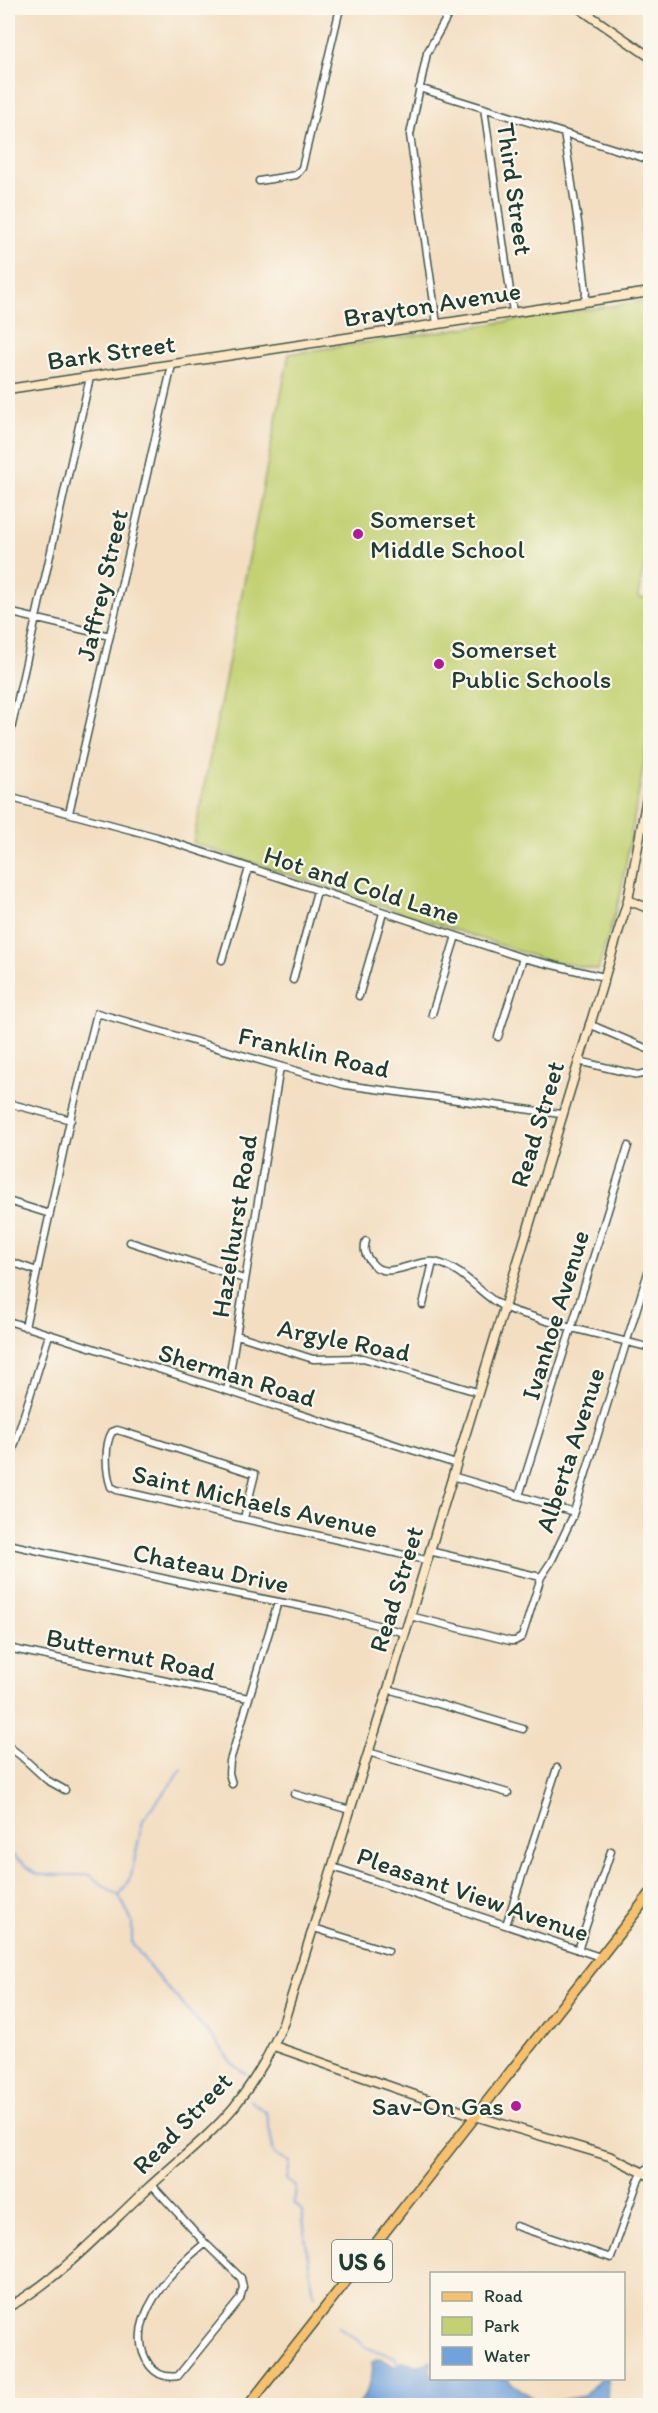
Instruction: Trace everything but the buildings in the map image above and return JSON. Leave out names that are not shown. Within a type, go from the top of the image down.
[{"type":"main road","points":[[579,8],[651,57]]},
{"type":"main road","name":"Brayton Avenue","points":[[221,358],[651,292]]},
{"type":"main road","name":"Bark Street","points":[[8,392],[90,377],[221,358]]},
{"type":"main road","name":"Read Street","points":[[10,2305],[62,2268],[233,2108],[274,2046],[314,1928],[388,1689],[561,1114],[628,900],[651,781]]},
{"type":"main road","points":[[628,900],[651,909]]},
{"type":"main road","name":"US 6","points":[[248,2406],[651,1894]]},
{"type":"main road","points":[[274,2046],[475,2116],[579,2146],[648,2171]]},
{"type":"street","points":[[259,181],[296,175],[302,168],[340,8]]},
{"type":"street","points":[[437,324],[410,135],[427,53],[452,8]]},
{"type":"street","points":[[419,88],[651,160]]},
{"type":"street","name":"Third Street","points":[[484,108],[513,312]]},
{"type":"street","points":[[564,133],[579,229],[586,291],[585,302]]},
{"type":"street","points":[[651,175],[651,197]]},
{"type":"street","name":"Jaffrey Street","points":[[69,813],[172,365]]},
{"type":"street","points":[[8,743],[90,377]]},
{"type":"street","points":[[8,612],[110,636]]},
{"type":"street","name":"Hot and Cold Lane","points":[[8,797],[111,824],[523,958],[604,977]]},
{"type":"street","points":[[222,960],[249,868]]},
{"type":"street","points":[[293,980],[317,891]]},
{"type":"street","points":[[358,996],[383,913]]},
{"type":"street","points":[[432,1014],[456,936]]},
{"type":"street","points":[[498,1037],[523,958]]},
{"type":"street","name":"Franklin Road","points":[[71,1120],[98,1013],[280,1068],[353,1087],[561,1114]]},
{"type":"street","points":[[589,1024],[651,1050]]},
{"type":"street","points":[[578,1061],[638,1075],[651,1072]]},
{"type":"street","name":"Hazelhurst Road","points":[[227,1392],[280,1068]]},
{"type":"street","points":[[8,1103],[71,1120],[26,1327]]},
{"type":"street","name":"Ivanhoe Avenue","points":[[519,1496],[628,1146]]},
{"type":"street","points":[[8,1201],[50,1214]]},
{"type":"street","points":[[366,1241],[364,1251],[369,1260],[373,1266],[384,1272],[398,1270],[418,1262],[433,1262],[458,1270],[503,1307],[571,1330],[651,1348]]},
{"type":"street","points":[[130,1242],[244,1279]]},
{"type":"street","points":[[8,1261],[37,1271]]},
{"type":"street","points":[[423,1305],[433,1262]]},
{"type":"street","name":"Alberta Avenue","points":[[410,1616],[510,1641],[517,1641],[522,1637],[541,1577],[569,1528],[651,1266]]},
{"type":"street","name":"Sherman Road","points":[[8,1322],[456,1464]]},
{"type":"street","points":[[8,1466],[49,1335]]},
{"type":"street","name":"Argyle Road","points":[[237,1335],[313,1359],[363,1358],[477,1392]]},
{"type":"street","name":"Saint Michaels Avenue","points":[[244,1518],[255,1474],[124,1432],[117,1430],[112,1432],[108,1443],[108,1479],[111,1486],[164,1502],[427,1555],[541,1577]]},
{"type":"street","points":[[452,1476],[574,1512]]},
{"type":"street","name":"Chateau Drive","points":[[8,1544],[331,1612],[405,1633]]},
{"type":"street","points":[[232,1784],[229,1773],[230,1761],[278,1602]]},
{"type":"street","name":"Butternut Road","points":[[8,1648],[248,1698]]},
{"type":"street","points":[[388,1689],[523,1729]]},
{"type":"street","points":[[8,1746],[46,1780],[65,1790]]},
{"type":"street","points":[[368,1752],[508,1793]]},
{"type":"street","points":[[506,1925],[557,1768]]},
{"type":"street","points":[[294,1794],[350,1810]]},
{"type":"street","points":[[578,1950],[611,1851]]},
{"type":"street","name":"Pleasant View Avenue","points":[[333,1867],[600,1957]]},
{"type":"street","points":[[314,1928],[388,1951]]},
{"type":"street","points":[[516,2226],[611,2258],[638,2181],[648,2171]]},
{"type":"street","points":[[152,2185],[205,2243],[241,2278],[243,2287],[240,2299],[181,2373],[172,2377],[154,2372],[143,2352],[141,2326],[169,2275],[205,2243]]},
{"type":"street","points":[[8,2295],[10,2305]]},
{"type":"green space","name":"Somerset Public Schools","points":[[650,300],[650,566],[644,565],[638,597],[650,600],[650,729],[620,897],[598,970],[542,959],[193,843],[289,354]]},
{"type":"water","points":[[376,2359],[383,2360],[396,2366],[401,2362],[420,2365],[430,2361],[430,2380],[510,2380],[535,2399],[552,2402],[584,2396],[599,2380],[608,2380],[607,2405],[358,2405],[370,2385],[372,2362]]},
{"type":"waterway","points":[[120,1895],[131,1876],[143,1820],[182,1769]]},
{"type":"waterway","points":[[8,1852],[38,1875],[89,1875],[119,1896],[132,1921],[132,1943],[154,1973],[216,2041],[232,2064],[246,2074]]},
{"type":"waterway","points":[[250,2100],[266,2113],[274,2153],[290,2162],[287,2180],[296,2187],[294,2203],[302,2211],[312,2289],[315,2295]]},
{"type":"waterway","points":[[338,2326],[368,2348],[395,2357],[400,2369]]},
{"type":"place","name":"Somerset Middle School","points":[[358,534]]},
{"type":"place","name":"Somerset Public Schools","points":[[439,664]]},
{"type":"place","name":"Sav-On Gas","points":[[516,2106]]}]
